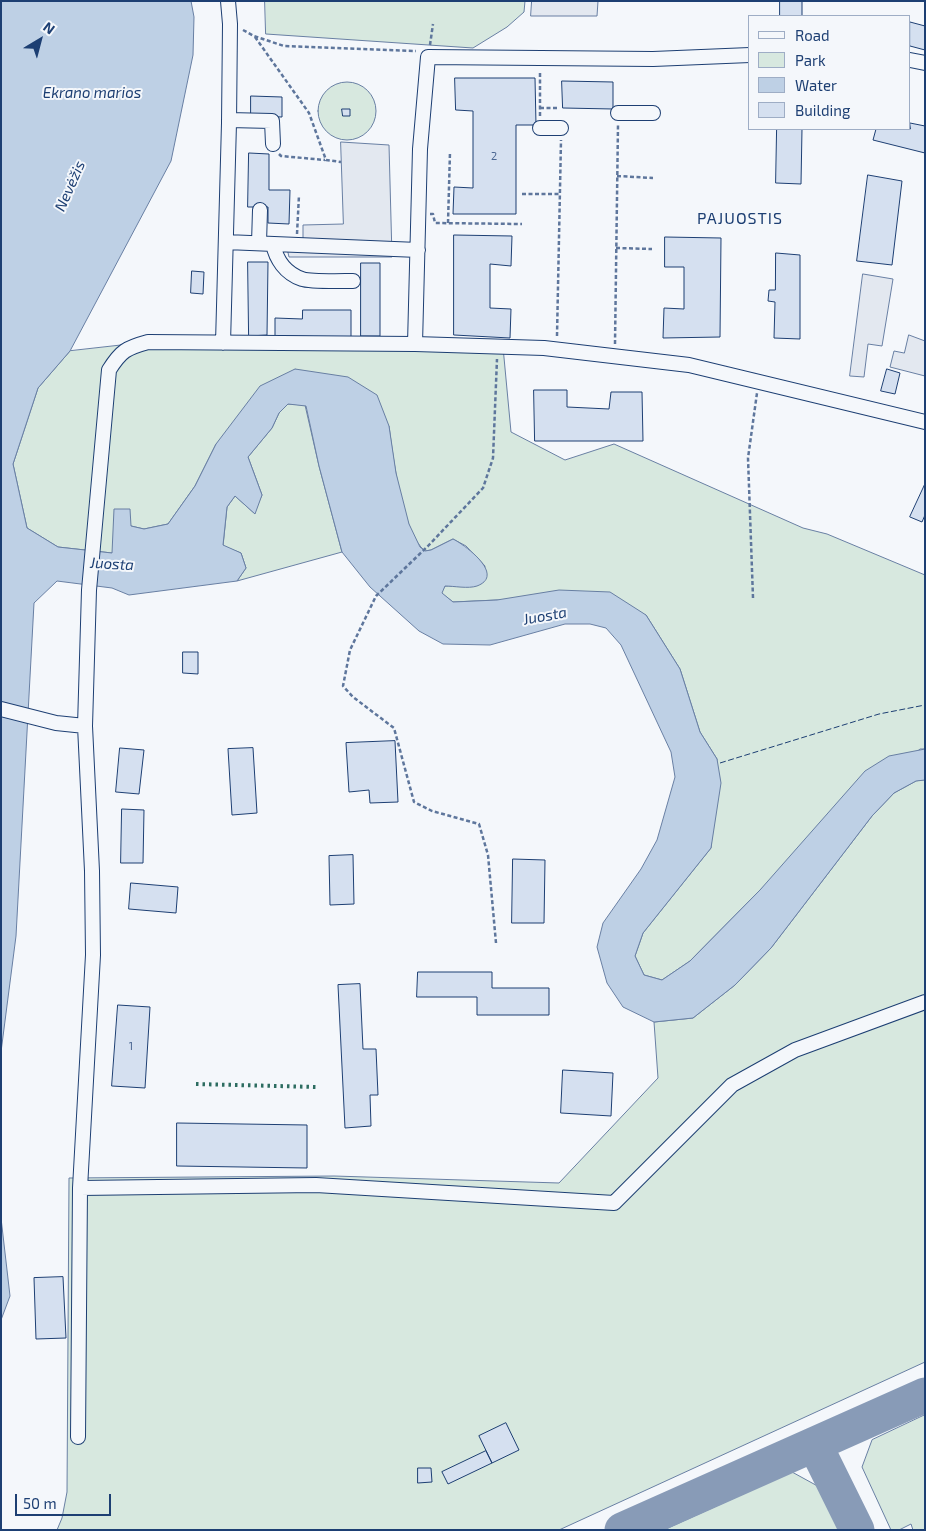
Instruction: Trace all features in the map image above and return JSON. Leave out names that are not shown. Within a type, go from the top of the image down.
[{"type":"street","points":[[223,342],[229,120],[230,24],[228,1]]},
{"type":"street","points":[[415,344],[420,150],[428,57],[653,59],[748,55]]},
{"type":"street","points":[[911,60],[925,63]]},
{"type":"street","points":[[618,113],[653,112]]},
{"type":"street","points":[[229,120],[272,121],[273,144]]},
{"type":"street","points":[[540,128],[561,128]]},
{"type":"street","points":[[260,210],[266,243],[284,268],[302,279],[353,281]]},
{"type":"street","points":[[226,242],[418,250]]},
{"type":"street","points":[[78,1437],[80,1188],[93,955],[92,871],[85,726],[89,590],[109,370],[119,354],[136,345],[148,342],[415,344],[556,349],[689,365],[925,422]]},
{"type":"street","points":[[1,709],[56,723],[85,726]]},
{"type":"street","points":[[80,1188],[316,1185],[614,1204],[732,1085],[795,1050],[925,1002]]},
{"type":"path","points":[[230,24],[254,36],[284,46],[416,50],[428,57],[433,24]]},
{"type":"path","points":[[254,36],[309,112],[326,160]]},
{"type":"path","points":[[540,128],[541,57]]},
{"type":"path","points":[[540,108],[558,108]]},
{"type":"path","points":[[615,357],[618,113]]},
{"type":"path","points":[[556,349],[561,128]]},
{"type":"path","points":[[273,144],[281,156],[341,162]]},
{"type":"path","points":[[448,223],[450,152]]},
{"type":"path","points":[[617,176],[653,178]]},
{"type":"path","points":[[522,194],[560,194]]},
{"type":"path","points":[[297,245],[299,195]]},
{"type":"path","points":[[419,213],[433,214],[435,223],[522,224]]},
{"type":"path","points":[[616,248],[652,249]]},
{"type":"path","points":[[496,943],[488,855],[479,824],[432,811],[414,802],[394,728],[353,697],[343,686],[350,650],[376,596],[428,546],[483,488],[493,458],[498,347]]},
{"type":"path","points":[[753,598],[748,458],[758,382]]},
{"type":"green space","points":[[265,1],[525,1],[524,12],[507,27],[473,48],[266,34]]},
{"type":"green space","points":[[347,82],[363,87],[371,95],[376,111],[371,127],[363,135],[347,140],[331,135],[323,127],[318,111],[323,95],[331,87]]},
{"type":"green space","points":[[148,342],[503,347],[511,432],[565,460],[614,444],[803,528],[827,534],[925,575],[925,749],[920,749],[760,890],[690,961],[662,980],[644,975],[635,956],[643,933],[711,848],[717,759],[700,732],[680,669],[646,615],[497,600],[453,602],[441,593],[445,586],[475,586],[482,583],[485,566],[466,546],[453,539],[425,551],[417,542],[410,528],[405,511],[396,474],[389,426],[295,369],[216,444],[195,486],[168,524],[144,529],[131,526],[112,553],[58,547],[27,528],[13,464],[38,388],[70,351]]},
{"type":"green space","points":[[288,404],[305,405],[342,552],[237,581],[246,568],[241,553],[223,546],[227,507],[235,496],[254,513],[262,495],[248,457],[272,428],[279,413]]},
{"type":"green space","points":[[925,780],[925,1362],[559,1530],[57,1530],[62,1518],[67,1492],[69,1178],[334,1176],[559,1183],[658,1078],[654,1022],[693,1018],[735,985],[771,948],[872,816],[894,793],[916,781]]},
{"type":"green space","points":[[925,1415],[925,1530],[913,1530],[911,1524],[899,1530],[891,1530],[862,1467],[872,1440]]},
{"type":"green space","points":[[792,1472],[823,1489],[842,1530],[664,1530]]},
{"type":"shaded area","points":[[532,1],[598,1],[597,16],[531,16]]},
{"type":"shaded area","points":[[341,142],[389,145],[392,257],[289,257],[286,244],[303,245],[303,225],[343,224]]},
{"type":"shaded area","points":[[863,274],[893,279],[882,346],[868,344],[864,377],[850,376]]},
{"type":"shaded area","points":[[909,335],[925,341],[925,376],[890,367],[894,351],[904,353]]},
{"type":"water","points":[[1,1],[191,1],[194,17],[193,55],[171,161],[70,351],[38,388],[13,464],[27,528],[58,547],[112,553],[114,509],[130,509],[131,526],[144,529],[168,524],[195,486],[216,444],[260,386],[295,369],[348,377],[377,395],[389,426],[396,473],[409,524],[420,547],[425,551],[431,550],[453,539],[474,554],[485,568],[487,575],[485,581],[477,586],[445,586],[442,593],[453,602],[497,600],[559,590],[610,592],[646,615],[680,669],[700,732],[717,759],[721,783],[711,848],[643,933],[635,956],[644,975],[662,980],[690,961],[760,890],[865,771],[889,756],[925,749],[925,780],[916,781],[894,793],[872,816],[771,948],[735,985],[693,1018],[654,1022],[623,1007],[607,983],[597,947],[603,923],[641,869],[657,840],[675,777],[671,752],[621,645],[606,628],[590,624],[565,624],[490,645],[443,644],[419,631],[370,587],[342,552],[319,466],[306,406],[288,404],[279,413],[272,428],[248,457],[262,495],[255,514],[235,496],[227,507],[223,545],[241,553],[246,568],[237,581],[129,595],[112,588],[57,581],[34,603],[16,936],[1,1052]]},
{"type":"water","points":[[1,1218],[10,1296],[1,1320]]},
{"type":"building","points":[[780,1],[802,1],[802,15],[780,15]]},
{"type":"building","points":[[911,22],[925,26],[925,50],[911,46]]},
{"type":"building","points":[[455,78],[535,78],[536,125],[516,125],[516,214],[453,214],[454,187],[473,188],[473,111],[456,110]]},
{"type":"building","points":[[562,81],[613,82],[613,109],[563,108]]},
{"type":"building","points":[[251,96],[282,97],[282,117],[251,116]]},
{"type":"building","points":[[342,109],[350,109],[350,116],[343,116]]},
{"type":"building","points":[[911,123],[925,126],[925,153],[873,140],[876,130],[911,130]]},
{"type":"building","points":[[777,130],[802,130],[801,184],[776,183]]},
{"type":"building","points":[[249,153],[269,154],[269,190],[290,190],[289,224],[268,223],[268,207],[248,207]]},
{"type":"building","points":[[868,175],[902,181],[892,265],[857,261]]},
{"type":"building","points":[[454,235],[512,236],[511,266],[490,264],[490,308],[511,309],[510,338],[454,335]]},
{"type":"building","points":[[665,237],[721,238],[720,337],[663,338],[664,308],[684,309],[684,267],[665,267]]},
{"type":"building","points":[[776,253],[800,255],[800,339],[774,338],[775,302],[768,301],[769,290],[775,290]]},
{"type":"building","points":[[248,262],[268,262],[267,335],[249,336]]},
{"type":"building","points":[[361,263],[380,263],[380,336],[361,336]]},
{"type":"building","points":[[192,271],[204,272],[203,294],[191,293]]},
{"type":"building","points":[[303,310],[351,310],[351,337],[275,336],[275,318],[302,319]]},
{"type":"building","points":[[887,369],[900,373],[895,394],[881,391]]},
{"type":"building","points":[[534,390],[567,390],[567,407],[609,409],[611,392],[642,392],[643,441],[535,441]]},
{"type":"building","points":[[925,484],[925,515],[922,522],[910,517]]},
{"type":"building","points":[[183,652],[198,652],[198,674],[183,673]]},
{"type":"building","points":[[395,741],[398,802],[370,803],[369,790],[349,792],[346,743]]},
{"type":"building","points":[[120,748],[144,750],[139,794],[116,792]]},
{"type":"building","points":[[253,748],[257,813],[232,815],[228,749]]},
{"type":"building","points":[[122,809],[144,810],[143,863],[121,863]]},
{"type":"building","points":[[353,855],[354,904],[330,905],[329,856]]},
{"type":"building","points":[[513,859],[545,860],[544,923],[512,923]]},
{"type":"building","points":[[131,883],[178,887],[176,913],[129,909]]},
{"type":"building","points":[[418,972],[492,972],[492,988],[549,988],[549,1015],[477,1015],[477,997],[417,997]]},
{"type":"building","points":[[360,984],[363,1049],[376,1049],[378,1095],[370,1095],[371,1126],[345,1128],[338,985]]},
{"type":"building","points":[[118,1005],[150,1007],[145,1088],[112,1086]]},
{"type":"building","points":[[563,1070],[613,1073],[611,1116],[561,1113]]},
{"type":"building","points":[[177,1123],[307,1125],[307,1168],[177,1166]]},
{"type":"building","points":[[63,1277],[66,1338],[36,1339],[34,1278]]},
{"type":"building","points":[[506,1423],[519,1450],[492,1463],[479,1436]]},
{"type":"building","points":[[486,1451],[492,1463],[448,1484],[442,1472]]},
{"type":"building","points":[[418,1468],[431,1468],[432,1482],[418,1483]]},
{"type":"taxiway","points":[[622,1530],[925,1395]]},
{"type":"taxiway","points":[[815,1445],[857,1530]]},
{"type":"hedge","points":[[196,1084],[317,1087]]},
{"type":"fence","points":[[720,763],[879,714],[925,705]]},
{"type":"district","name":"PAJUOSTIS","points":[[740,219]]},
{"type":"water label","name":"Ekrano marios","points":[[92,93]]},
{"type":"water label","name":"Nevėžis","points":[[70,186]]},
{"type":"water label","name":"Juosta","points":[[112,564]]},
{"type":"water label","name":"Juosta","points":[[545,616]]}]
